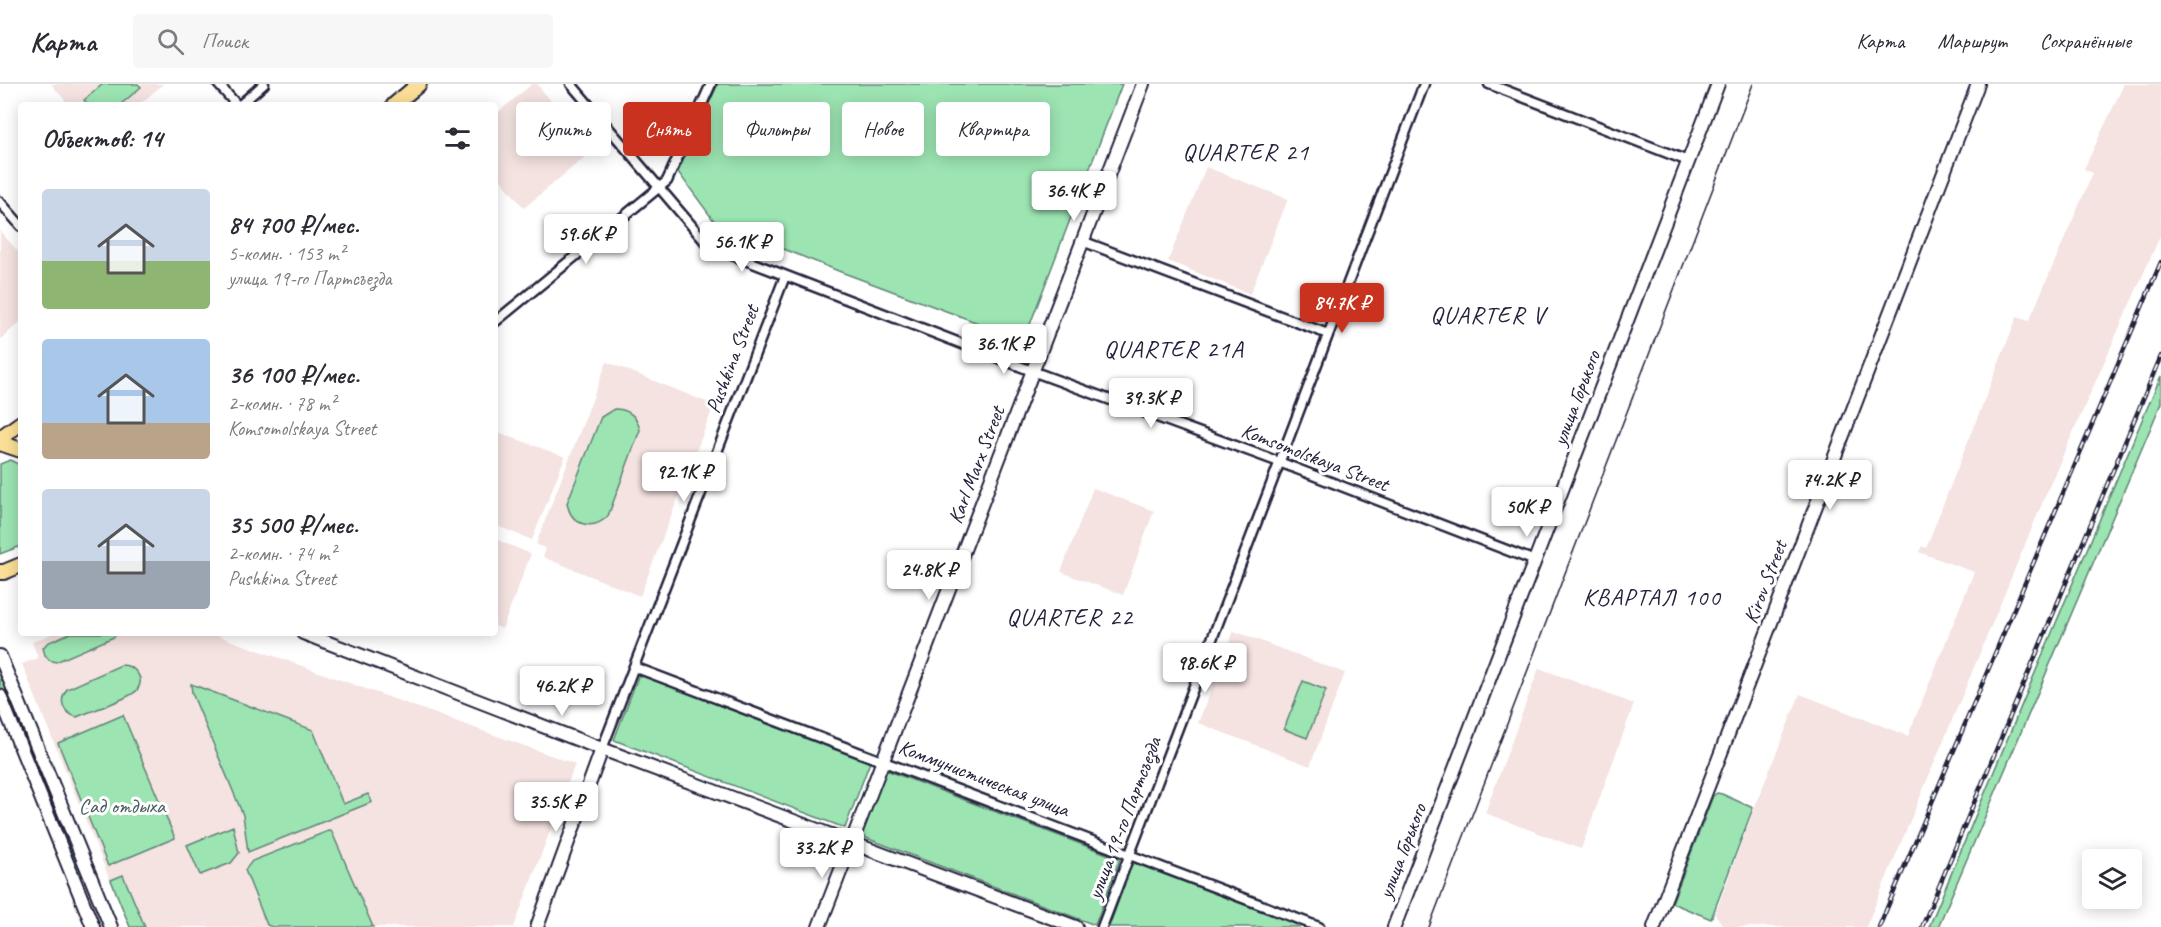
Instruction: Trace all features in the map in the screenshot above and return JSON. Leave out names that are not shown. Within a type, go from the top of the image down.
[{"type":"main road","points":[[398,102],[419,84]]},
{"type":"main road","points":[[0,438],[18,425]]},
{"type":"main road","points":[[0,443],[18,449]]},
{"type":"main road","points":[[1,574],[18,566]]},
{"type":"street","points":[[218,84],[235,102]]},
{"type":"street","points":[[242,102],[264,84]]},
{"type":"street","name":"Komsomolskaya Street","points":[[571,84],[709,246],[1535,561]]},
{"type":"street","points":[[498,320],[667,182],[711,84]]},
{"type":"street","name":"Karl Marx Street","points":[[819,927],[1143,84]]},
{"type":"street","name":"улица 19-го Партсъезда","points":[[1102,927],[1424,84]]},
{"type":"street","points":[[1489,84],[1688,161]]},
{"type":"street","name":"улица Горького","points":[[1394,927],[1718,84]]},
{"type":"street","name":"Kirov Street","points":[[1654,927],[1978,84]]},
{"type":"street","points":[[0,202],[18,223]]},
{"type":"street","points":[[1082,241],[1328,334]]},
{"type":"street","name":"Pushkina Street","points":[[537,927],[634,667],[785,276]]},
{"type":"street","points":[[311,636],[1076,927]]},
{"type":"street","points":[[0,656],[111,927]]},
{"type":"street","name":"Коммунистическая улица","points":[[634,667],[1319,927]]},
{"type":"street","points":[[0,696],[93,927]]},
{"type":"street","points":[[76,884],[91,878]]},
{"type":"shaded area","points":[[51,84],[163,84],[142,102],[66,102]]},
{"type":"shaded area","points":[[532,84],[537,84],[552,102],[516,102],[516,156],[586,156],[524,208],[498,177],[498,112]]},
{"type":"shaded area","points":[[2124,84],[2161,84],[2161,234],[2051,482],[1866,927],[1724,927],[1715,914],[1800,694],[1908,736],[1974,572],[1919,552],[1922,546],[1926,548],[2017,317],[2029,321],[2093,173],[2084,169]]},
{"type":"shaded area","points":[[1206,167],[1288,199],[1250,294],[1168,261]]},
{"type":"shaded area","points":[[0,231],[18,252],[18,324],[0,340]]},
{"type":"shaded area","points":[[607,362],[714,405],[640,596],[543,557],[546,549],[536,544]]},
{"type":"shaded area","points":[[498,432],[565,457],[532,540],[498,526]]},
{"type":"shaded area","points":[[1093,488],[1154,511],[1123,595],[1061,572]]},
{"type":"shaded area","points":[[498,540],[531,554],[502,629],[498,627]]},
{"type":"shaded area","points":[[1234,631],[1345,673],[1310,766],[1198,723]]},
{"type":"shaded area","points":[[47,636],[218,636],[575,764],[514,927],[129,927],[22,664],[38,658],[32,642]]},
{"type":"shaded area","points":[[1539,668],[1634,704],[1581,849],[1485,813]]},
{"type":"green space","points":[[103,84],[138,84],[141,87],[124,102],[86,102],[84,100]]},
{"type":"green space","points":[[718,84],[1122,84],[1024,340],[841,272],[714,221],[678,172],[685,156],[711,156],[710,102]]},
{"type":"green space","points":[[2161,376],[2161,403],[2151,427],[1938,927],[1929,927],[2073,582]]},
{"type":"green space","points":[[614,409],[624,410],[631,414],[640,430],[608,516],[595,524],[583,524],[573,517],[567,503],[601,417]]},
{"type":"green space","points":[[10,460],[18,464],[18,547],[0,554],[0,464]]},
{"type":"green space","points":[[63,636],[115,636],[56,662],[49,660],[45,655],[43,648],[47,643]]},
{"type":"green space","points":[[121,665],[130,667],[137,673],[140,681],[137,690],[119,701],[77,717],[65,710],[63,698],[67,689]]},
{"type":"green space","points":[[0,668],[85,874],[79,877],[0,686]]},
{"type":"green space","points":[[639,674],[870,762],[845,828],[614,740]]},
{"type":"green space","points":[[1303,681],[1326,690],[1307,738],[1284,729]]},
{"type":"green space","points":[[191,684],[313,730],[343,804],[368,794],[372,802],[248,852],[243,815],[192,693]]},
{"type":"green space","name":"Сад отдыха","points":[[123,715],[175,838],[108,866],[58,743]]},
{"type":"green space","points":[[886,770],[1120,859],[1095,925],[861,836]]},
{"type":"green space","points":[[1717,793],[1753,808],[1711,919],[1672,903],[1713,796]]},
{"type":"green space","points":[[233,826],[239,853],[231,863],[200,875],[187,845]]},
{"type":"green space","points":[[331,830],[373,927],[272,927],[267,925],[245,870],[252,861]]},
{"type":"green space","points":[[1134,861],[1307,927],[1109,927]]},
{"type":"green space","points":[[123,875],[145,927],[130,927],[111,880]]},
{"type":"tram line","points":[[1429,927],[1753,84]]},
{"type":"railway","points":[[1879,927],[2161,262]]},
{"type":"railway","points":[[1922,927],[2161,356]]},
{"type":"district","name":"QUARTER 21","points":[[1246,152]]},
{"type":"district","name":"QUARTER V","points":[[1488,315]]},
{"type":"district","name":"QUARTER 21A","points":[[1174,349]]},
{"type":"district","name":"КВАРТАЛ 100","points":[[1652,597]]},
{"type":"district","name":"QUARTER 22","points":[[1070,617]]}]
